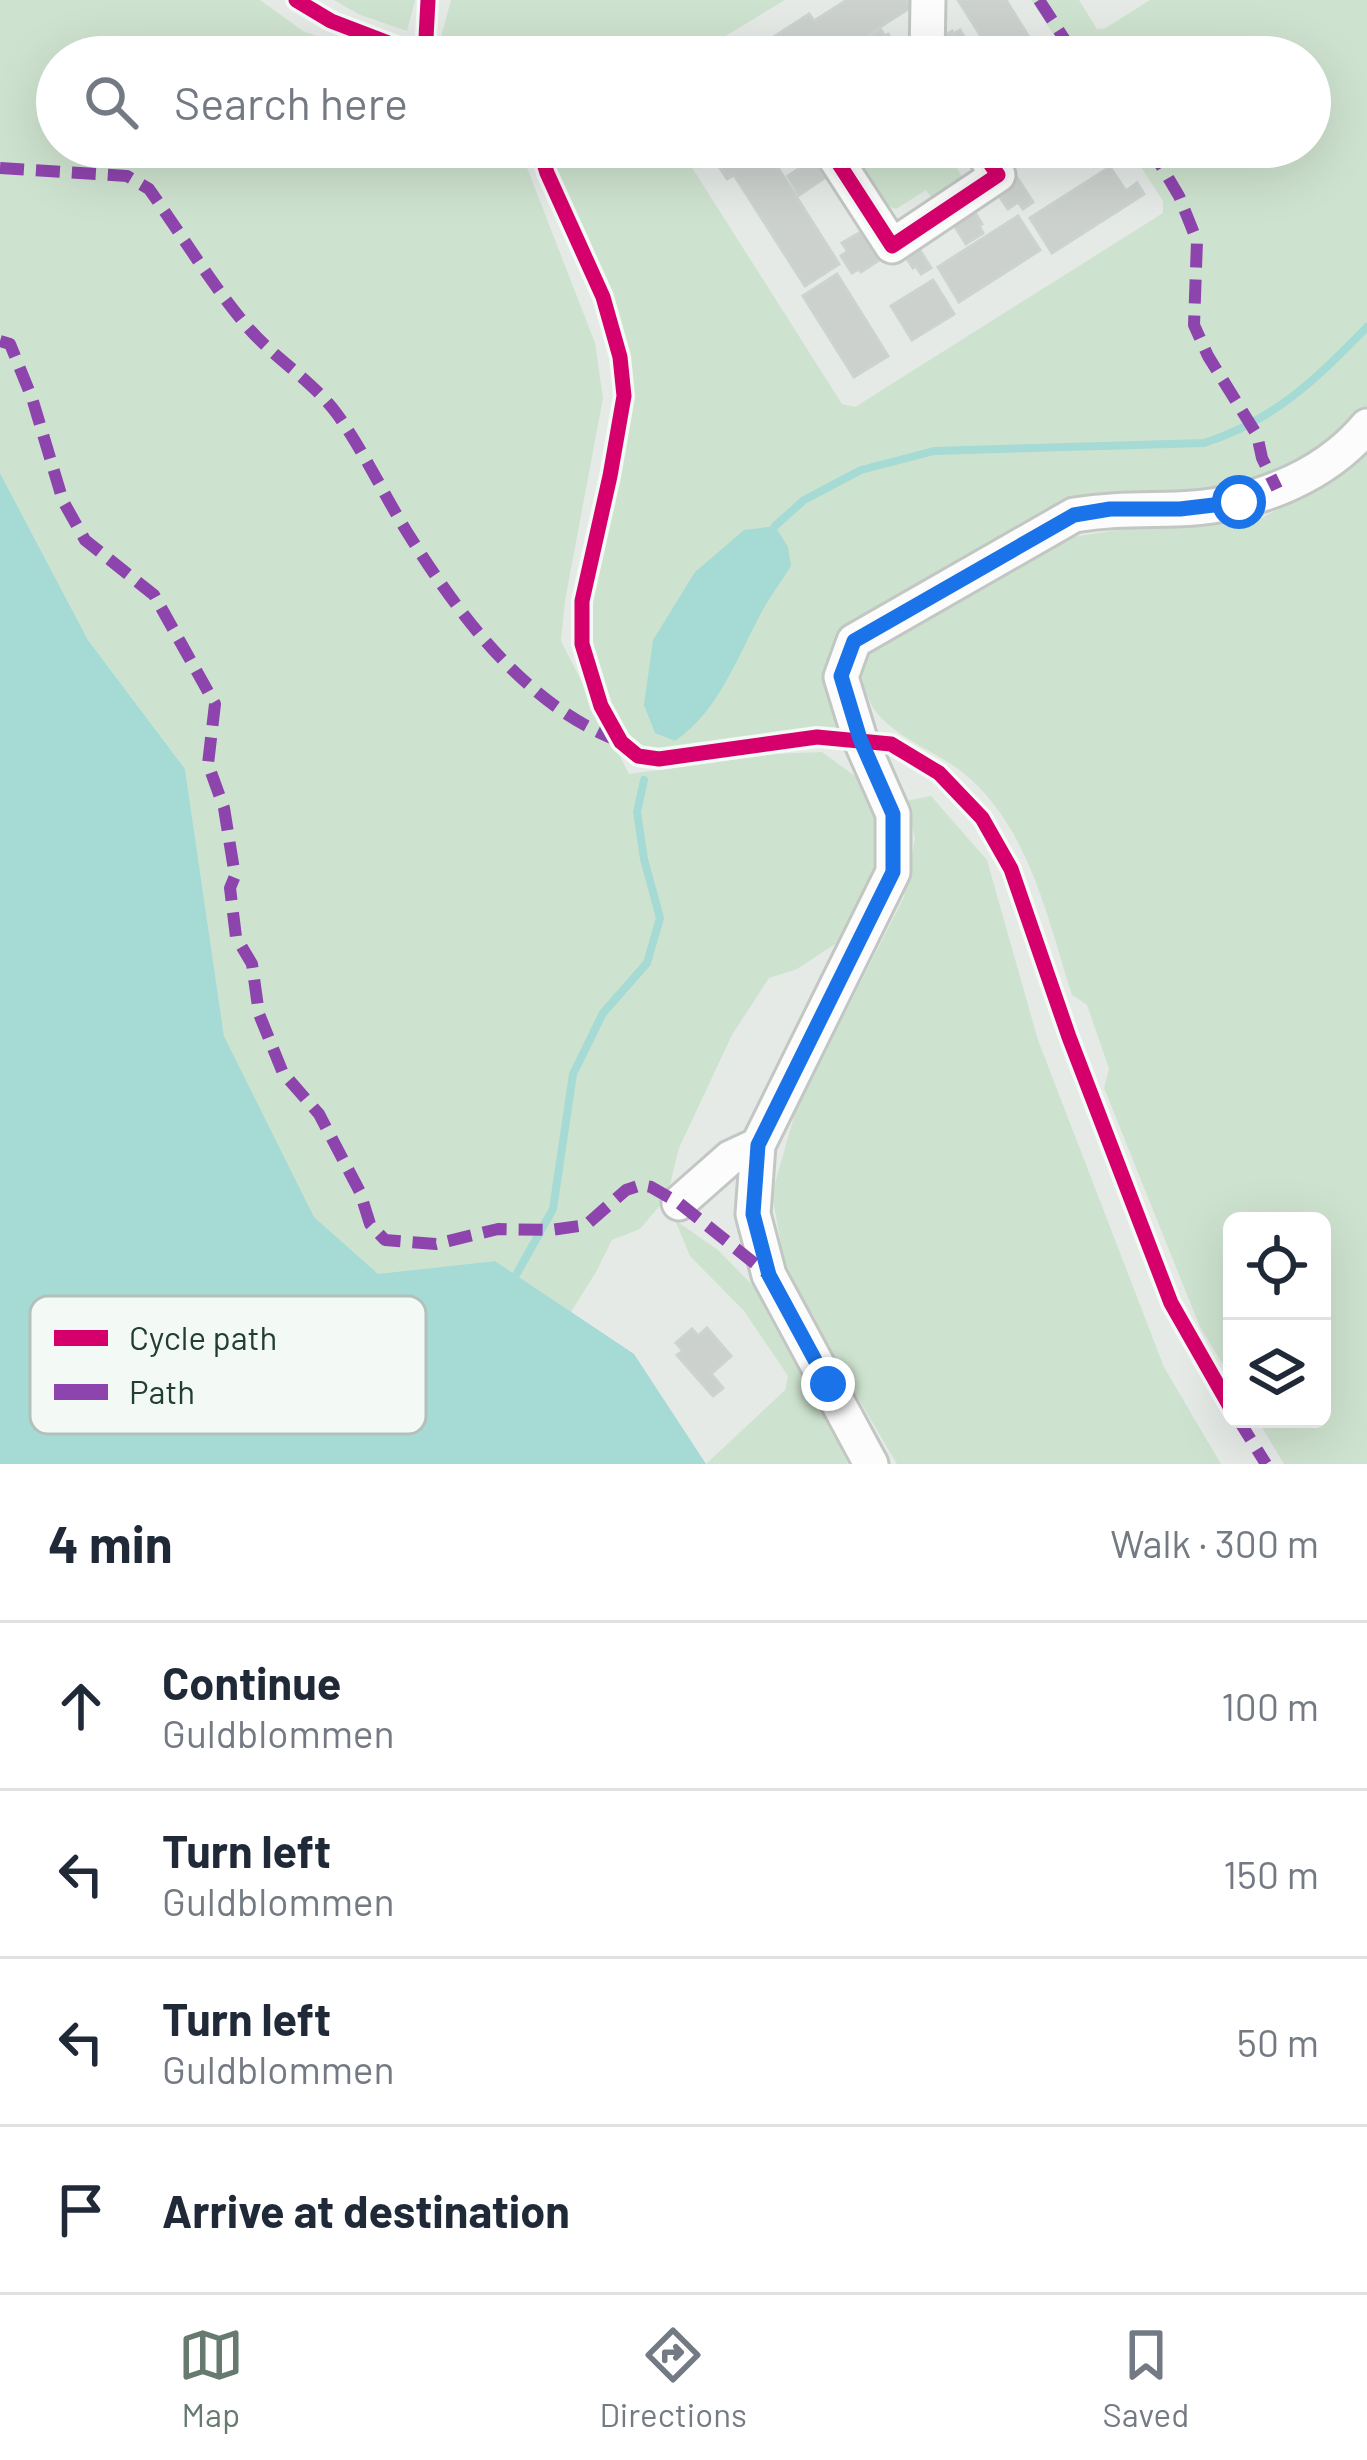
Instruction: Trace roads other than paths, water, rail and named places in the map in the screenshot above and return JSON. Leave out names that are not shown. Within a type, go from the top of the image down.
[{"type":"street","points":[[927,36],[928,0]]},
{"type":"street","points":[[842,168],[892,246],[998,175],[993,168]]},
{"type":"street","points":[[871,1464],[769,1275],[753,1214],[758,1145],[893,872],[893,814],[860,739],[841,676],[854,641],[1074,515],[1239,502],[1320,468],[1367,427]]},
{"type":"street","points":[[679,1203],[730,1158],[758,1145]]},
{"type":"water","points":[[0,473],[88,640],[185,769],[224,1036],[314,1217],[378,1274],[495,1261],[634,1354],[706,1464],[0,1464]]},
{"type":"water","points":[[775,526],[788,547],[791,566],[727,680],[704,714],[675,741],[655,733],[644,705],[653,640],[695,572],[744,530]]},
{"type":"waterway","points":[[775,526],[804,500],[861,470],[934,451],[1204,443],[1273,410],[1367,327]]},
{"type":"waterway","points":[[516,1275],[553,1209],[573,1074],[603,1013],[647,963],[660,918],[637,812],[644,780]]}]
